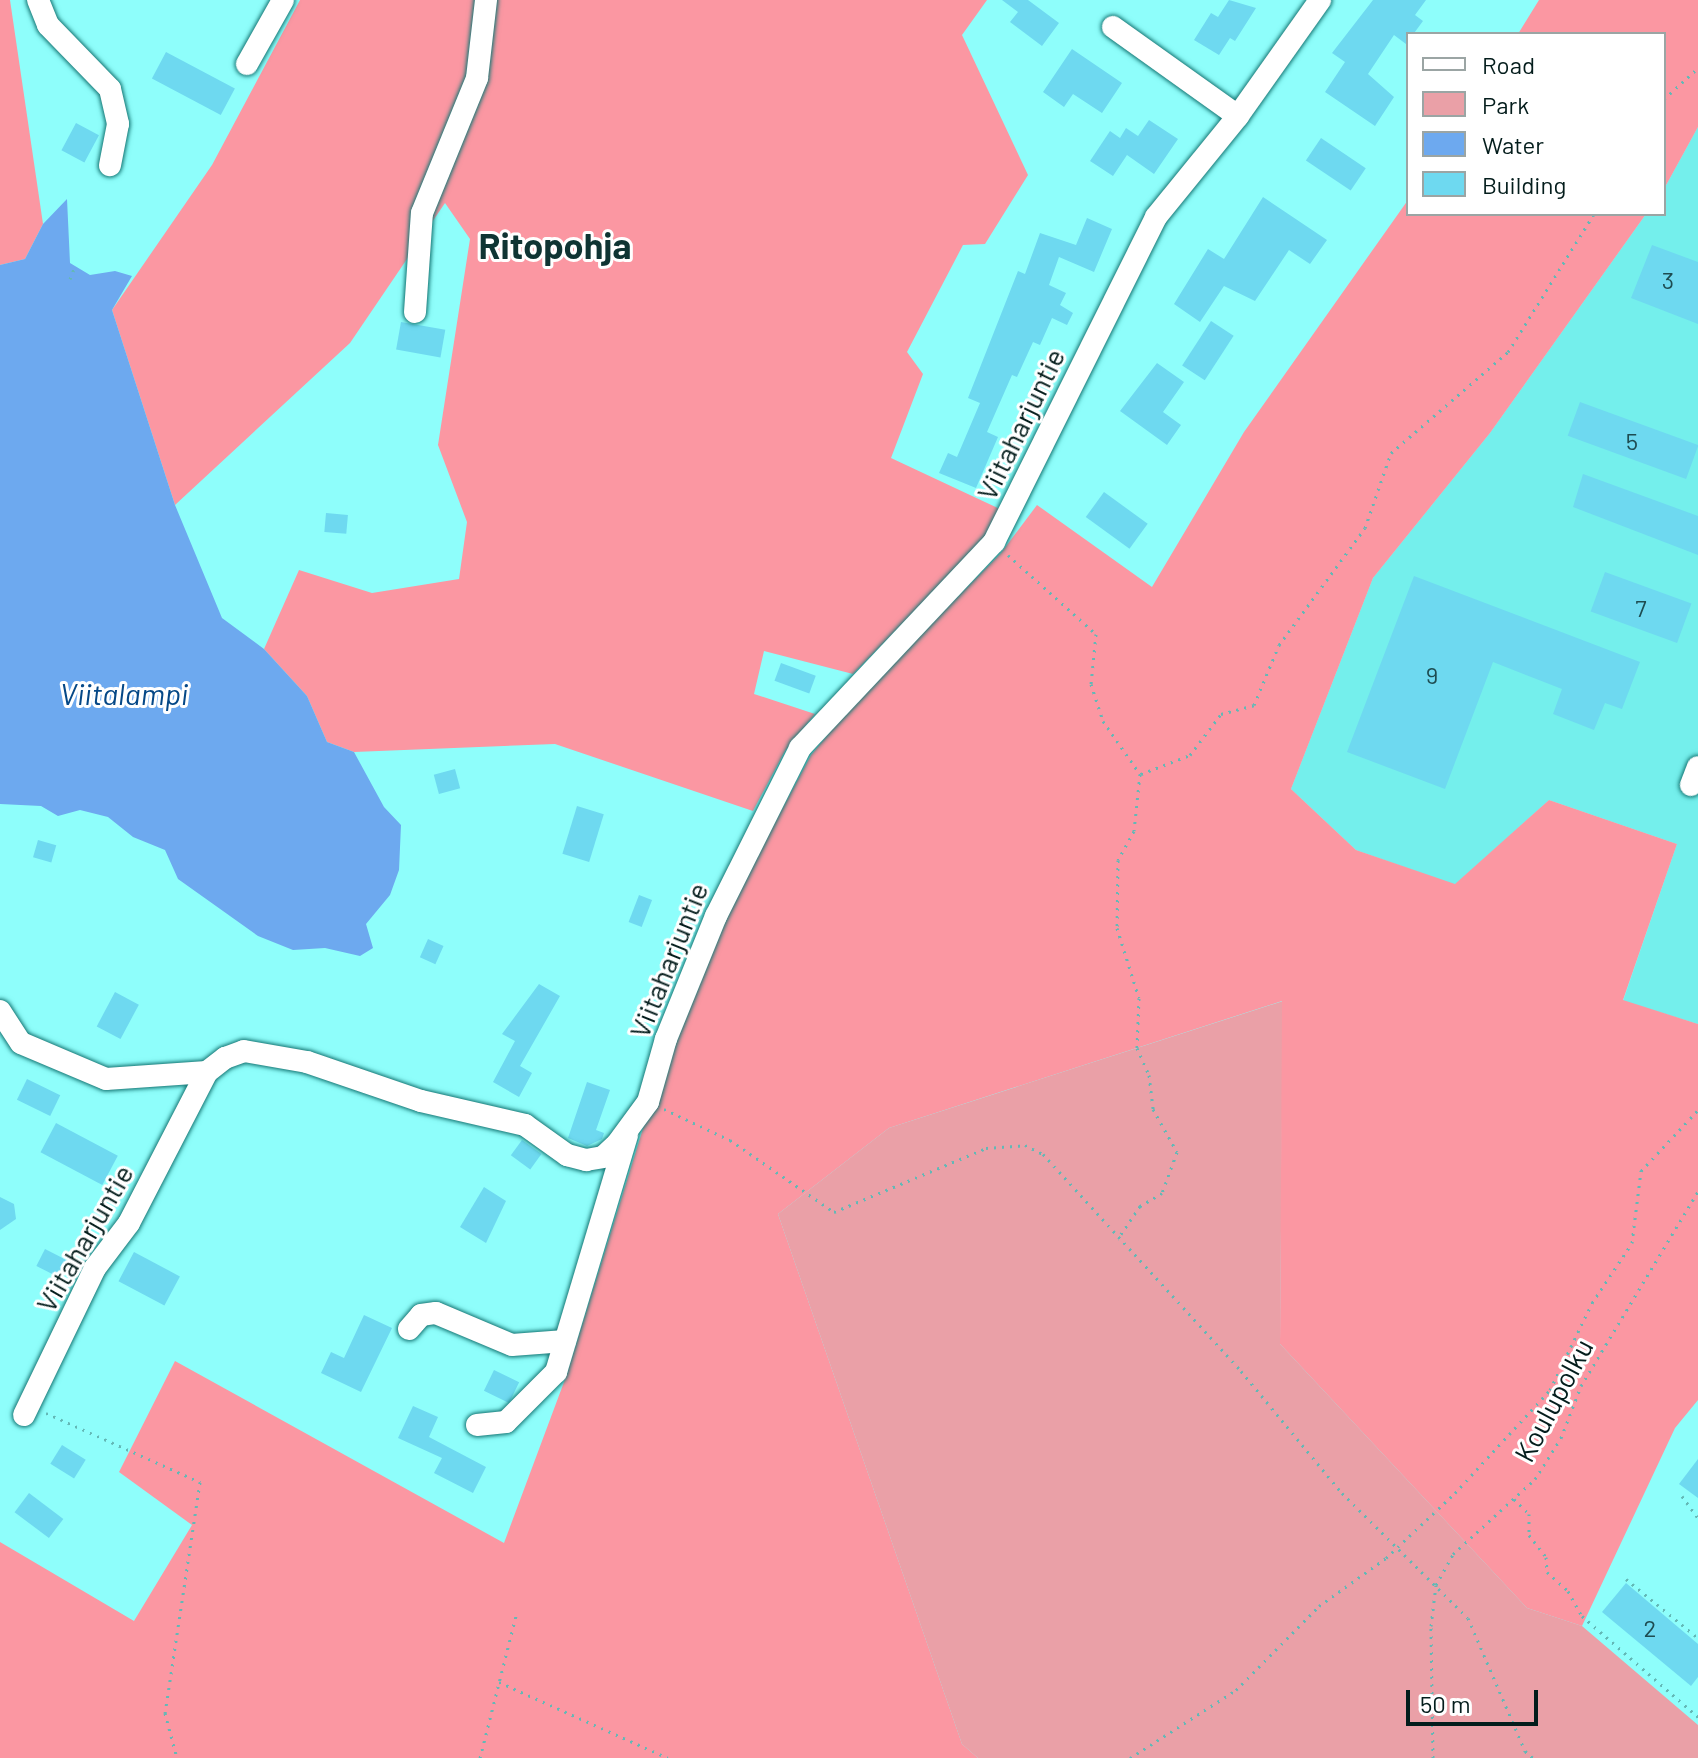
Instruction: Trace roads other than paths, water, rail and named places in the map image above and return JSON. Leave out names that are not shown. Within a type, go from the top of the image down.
[{"type":"street","points":[[38,0],[48,25],[110,89],[118,124],[110,165]]},
{"type":"street","points":[[247,64],[283,0]]},
{"type":"street","points":[[415,312],[422,213],[477,78],[486,0]]},
{"type":"street","name":"Viitaharjuntie","points":[[26,1410],[95,1268],[129,1223],[207,1072],[244,1051],[263,1052],[421,1101],[525,1125],[567,1155],[586,1160],[603,1157],[628,1130],[648,1102],[666,1039],[716,916],[800,748],[994,542],[1156,217],[1238,116],[1320,0]]},
{"type":"street","points":[[1113,27],[1238,116]]},
{"type":"street","points":[[0,1011],[21,1043],[106,1079],[207,1072]]},
{"type":"street","points":[[477,1425],[506,1422],[556,1372],[628,1130]]},
{"type":"street","points":[[409,1329],[421,1315],[436,1313],[512,1345],[565,1341]]},
{"type":"water","name":"Viitalampi","points":[[67,199],[70,263],[90,275],[115,271],[132,276],[112,310],[175,505],[222,618],[264,649],[307,696],[327,742],[354,752],[384,807],[401,825],[399,870],[390,895],[366,924],[373,948],[360,956],[325,948],[293,950],[258,936],[178,879],[165,850],[133,837],[108,817],[80,810],[58,816],[41,806],[0,804],[0,265],[25,259],[43,224]]},
{"type":"district","name":"Ritopohja","points":[[555,245]]}]
